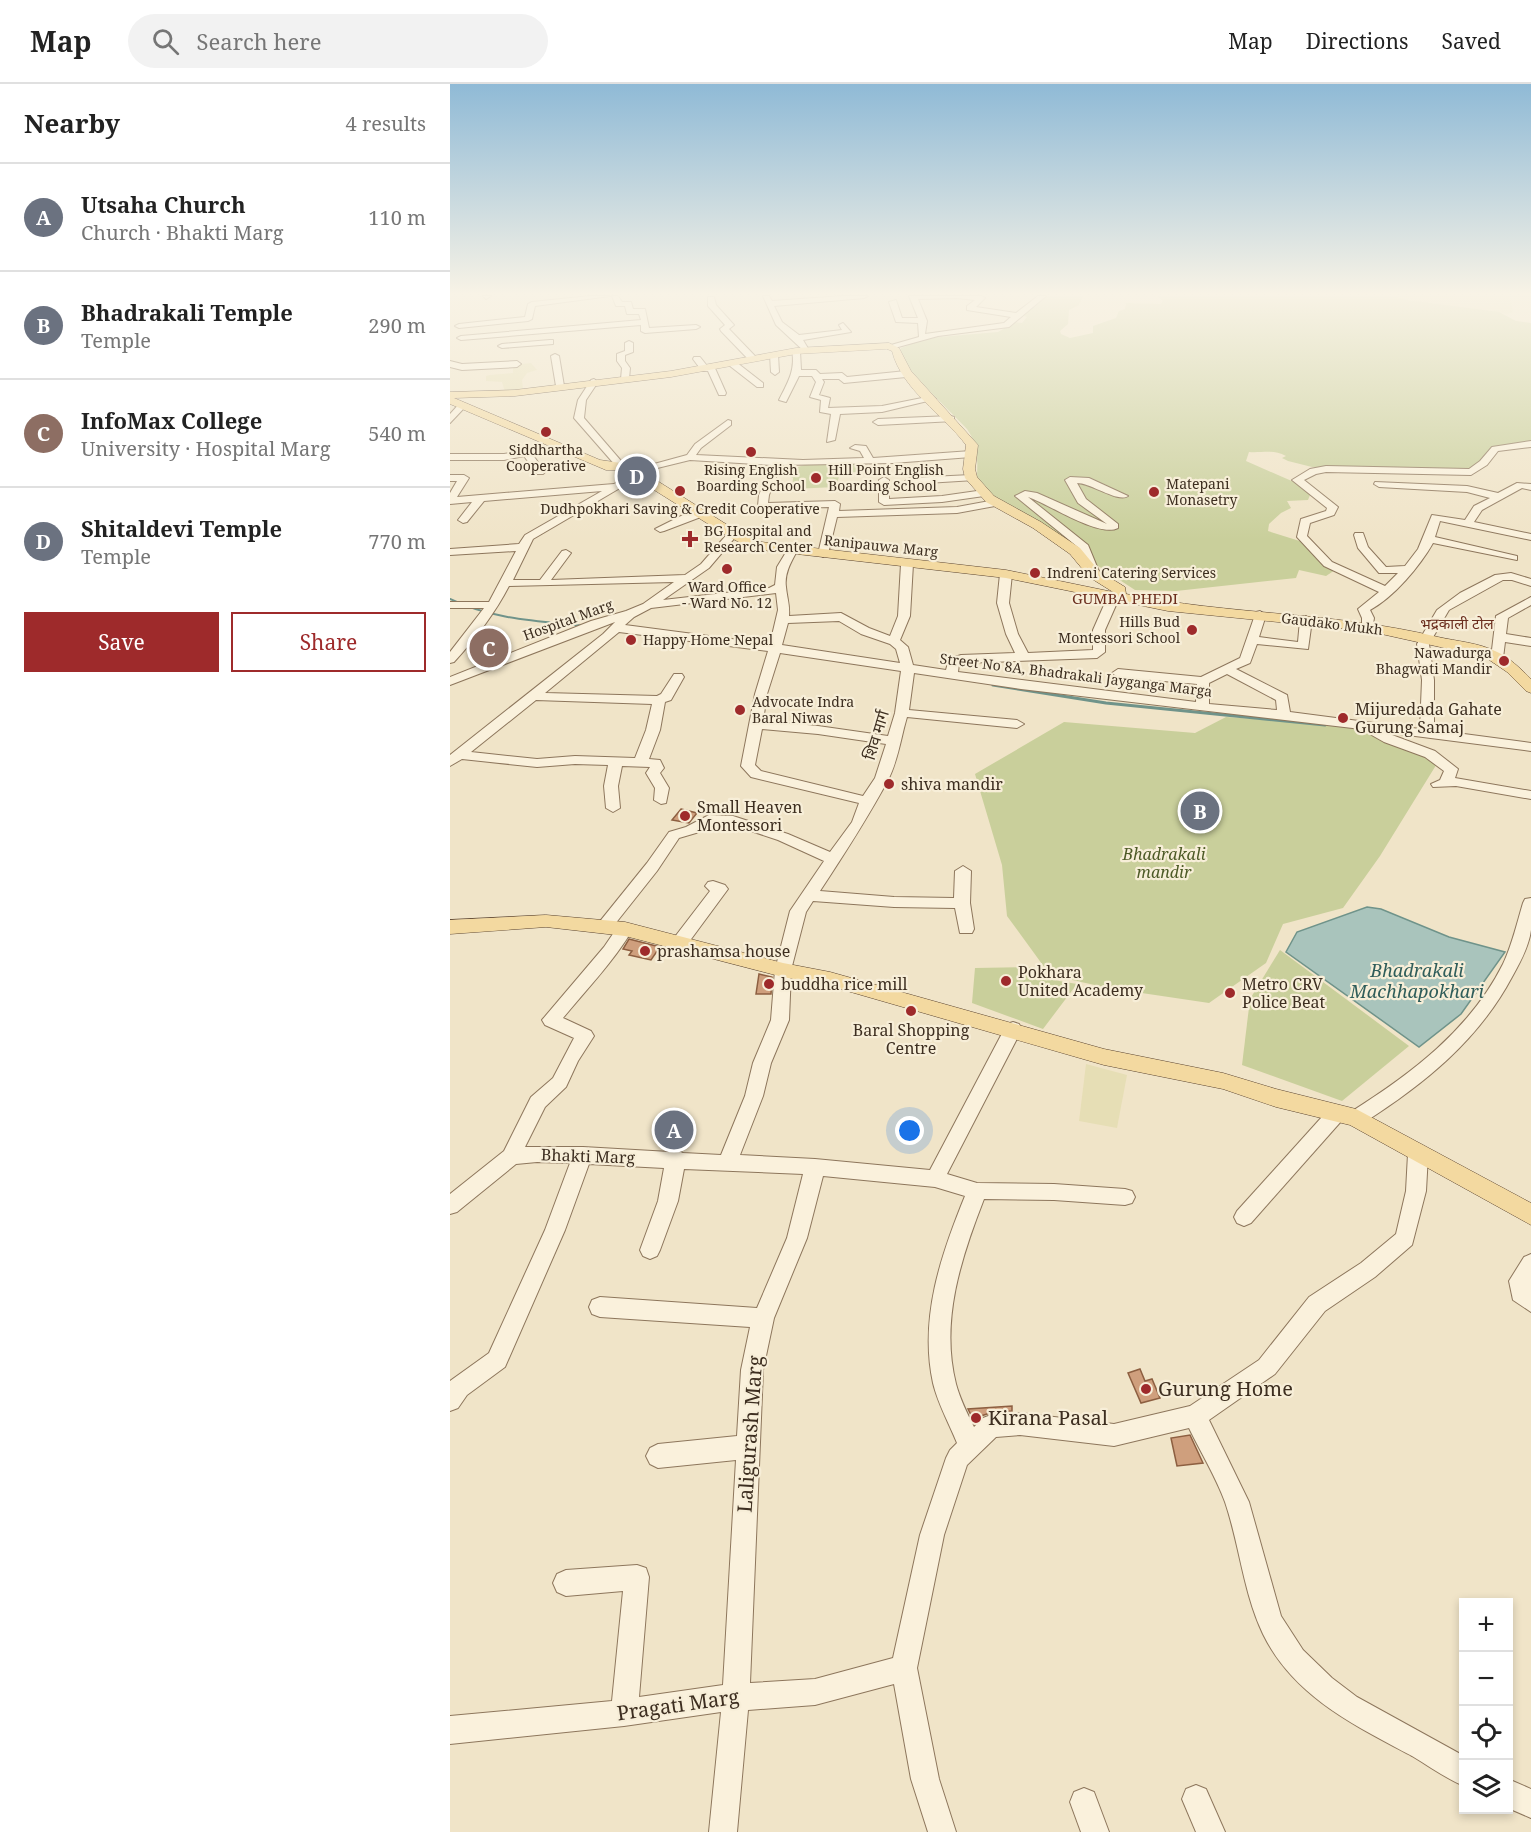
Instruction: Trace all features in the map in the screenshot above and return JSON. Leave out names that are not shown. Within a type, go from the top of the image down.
[{"type":"main road","points":[[450,395],[515,393],[643,378]]},
{"type":"main road","points":[[910,378],[951,419],[972,445],[971,478],[984,493],[995,503],[1037,525],[1074,551],[1094,574],[1120,590],[1116,597]]},
{"type":"main road","points":[[450,400],[599,463],[634,474]]},
{"type":"main road","points":[[599,463],[618,464],[634,474]]},
{"type":"main road","name":"Ranipauwa Marg","points":[[634,474],[702,513],[733,534],[758,546],[1006,574],[1116,597]]},
{"type":"main road","name":"Gaudako Mukh","points":[[1116,597],[1168,607],[1368,627],[1429,639],[1497,658],[1531,688]]},
{"type":"main road","points":[[450,927],[546,921],[615,927],[783,970],[830,979],[1013,1029],[1104,1057],[1223,1080],[1276,1098],[1347,1116],[1531,1215]]},
{"type":"street","points":[[559,378],[560,386]]},
{"type":"street","points":[[713,378],[722,393]]},
{"type":"street","points":[[750,378],[760,385]]},
{"type":"street","points":[[783,400],[795,378]]},
{"type":"street","points":[[816,378],[820,382],[814,397],[826,398],[823,410],[836,412],[882,409],[932,399]]},
{"type":"street","points":[[842,378],[843,380],[851,380],[873,378]]},
{"type":"street","points":[[594,382],[582,400],[579,418],[618,464]]},
{"type":"street","points":[[450,420],[463,405]]},
{"type":"street","points":[[830,440],[836,412]]},
{"type":"street","points":[[878,422],[951,419]]},
{"type":"street","points":[[690,457],[698,446],[728,423]]},
{"type":"street","points":[[1386,591],[1328,564],[1302,537],[1305,521],[1330,513],[1333,507],[1297,480],[1313,471],[1326,469],[1470,472],[1484,463],[1491,451],[1512,445],[1531,444]]},
{"type":"street","points":[[1512,445],[1531,457]]},
{"type":"street","points":[[855,448],[863,448],[870,461]]},
{"type":"street","points":[[450,457],[504,457],[527,453],[540,472]]},
{"type":"street","points":[[450,659],[464,645],[494,605],[508,583],[529,537],[591,503],[634,474],[690,457],[803,463],[870,461],[971,453]]},
{"type":"street","points":[[737,475],[751,460]]},
{"type":"street","points":[[778,461],[764,495],[763,506],[835,504],[823,554]]},
{"type":"street","points":[[1451,473],[1476,484],[1472,490]]},
{"type":"street","points":[[450,478],[464,478],[450,501]]},
{"type":"street","points":[[910,481],[971,478]]},
{"type":"street","points":[[884,480],[884,502],[942,499],[984,493]]},
{"type":"street","points":[[1094,574],[1084,547],[1021,498],[1021,495],[1033,495],[1108,528],[1114,526],[1083,501],[1071,480],[1085,480],[1123,495]]},
{"type":"street","points":[[1379,484],[1472,490],[1500,497]]},
{"type":"street","points":[[1468,523],[1478,508],[1521,485],[1531,487]]},
{"type":"street","points":[[450,501],[614,487]]},
{"type":"street","points":[[463,520],[480,499]]},
{"type":"street","points":[[834,514],[957,510],[995,503]]},
{"type":"street","points":[[660,529],[702,513]]},
{"type":"street","points":[[1368,627],[1368,618],[1364,609],[1376,602],[1410,569],[1431,539],[1436,517],[1531,537]]},
{"type":"street","points":[[647,606],[705,566],[733,534]]},
{"type":"street","points":[[1359,535],[1363,548],[1383,571],[1410,569]]},
{"type":"street","points":[[1431,539],[1513,558]]},
{"type":"street","points":[[450,552],[524,547]]},
{"type":"street","points":[[792,551],[783,567],[780,587],[785,596],[782,620],[761,693],[758,725],[748,766],[750,771],[867,801]]},
{"type":"street","points":[[543,583],[566,553]]},
{"type":"street","points":[[894,641],[904,616],[907,564]]},
{"type":"street","points":[[1006,574],[1003,603],[1012,634],[1023,656]]},
{"type":"street","points":[[1427,733],[1428,680],[1423,644],[1429,639],[1434,624],[1445,608],[1496,578],[1505,576],[1531,583]]},
{"type":"street","points":[[508,583],[688,578]]},
{"type":"street","points":[[647,606],[771,591],[780,587]]},
{"type":"street","points":[[952,674],[956,660],[1097,654],[1099,652],[1099,630],[1116,597]]},
{"type":"street","points":[[1497,658],[1502,616],[1531,600]]},
{"type":"street","points":[[450,605],[494,605]]},
{"type":"street","name":"Hospital Marg","points":[[450,681],[576,631],[630,614],[647,606]]},
{"type":"street","points":[[455,759],[607,638],[630,614]]},
{"type":"street","points":[[1118,673],[1203,681],[1246,660],[1260,615]]},
{"type":"street","points":[[782,620],[840,617],[865,632],[894,641],[902,646],[908,668]]},
{"type":"street","points":[[1253,640],[1304,646],[1306,620]]},
{"type":"street","name":"Street No 8A, Bhadrakali Jayganga Marga","points":[[619,628],[1202,707],[1362,724],[1531,747]]},
{"type":"street","points":[[576,631],[607,638]]},
{"type":"street","points":[[1499,637],[1531,642]]},
{"type":"street","name":"शिव मार्ग","points":[[728,1161],[754,1096],[762,1063],[780,1020],[783,970],[798,911],[859,822],[867,801],[882,778],[902,713],[908,668]]},
{"type":"street","points":[[1226,669],[1282,698],[1284,715]]},
{"type":"street","points":[[533,696],[659,700],[666,697],[678,677]]},
{"type":"street","points":[[1202,707],[1203,681]]},
{"type":"street","points":[[641,761],[653,730],[659,700]]},
{"type":"street","points":[[902,713],[1017,724]]},
{"type":"street","points":[[1362,724],[1392,743],[1429,754],[1451,769],[1451,773],[1439,784],[1456,782],[1531,795]]},
{"type":"street","points":[[758,725],[818,730],[894,741]]},
{"type":"street","points":[[455,759],[537,763],[575,760],[641,761],[657,765],[653,773],[662,788],[661,800]]},
{"type":"street","points":[[613,808],[611,786],[616,761]]},
{"type":"street","points":[[450,1206],[511,1157],[538,1102],[560,1082],[570,1059],[585,1036],[551,1020],[604,958],[615,927],[674,834],[691,831],[708,820],[728,819],[783,837],[832,859]]},
{"type":"street","points":[[963,871],[962,903],[966,929]]},
{"type":"street","points":[[680,942],[720,890],[713,886]]},
{"type":"street","points":[[808,895],[894,902],[962,903]]},
{"type":"street","points":[[1244,1216],[1347,1116],[1388,1099],[1446,1050],[1482,1011],[1511,963],[1531,903]]},
{"type":"street","points":[[935,1179],[1013,1029]]},
{"type":"street","name":"Bhakti Marg","points":[[511,1157],[537,1154],[676,1158],[814,1167]]},
{"type":"street","points":[[942,1832],[925,1779],[904,1668],[932,1535],[958,1458],[991,1426],[1020,1424],[1114,1435],[1195,1416],[1267,1367],[1317,1305],[1368,1270],[1405,1239],[1416,1191],[1418,1154]]},
{"type":"street","points":[[450,1400],[459,1387],[497,1360],[555,1230],[583,1155]]},
{"type":"street","points":[[650,1250],[668,1201],[676,1158]]},
{"type":"street","points":[[814,1167],[935,1179],[977,1191],[1054,1192],[1125,1197]]},
{"type":"street","name":"Laligurash Marg","points":[[723,1832],[736,1696],[752,1370],[763,1318],[797,1238],[814,1167]]},
{"type":"street","points":[[970,1445],[945,1382],[938,1316],[954,1249],[977,1191]]},
{"type":"street","points":[[1531,1263],[1519,1281],[1520,1293],[1531,1302]]},
{"type":"street","points":[[600,1307],[763,1318]]},
{"type":"street","points":[[1195,1416],[1236,1502],[1262,1600],[1283,1644],[1293,1658],[1312,1677],[1355,1711],[1437,1754],[1459,1769]]},
{"type":"street","points":[[658,1456],[747,1447]]},
{"type":"street","points":[[566,1583],[637,1577],[624,1713]]},
{"type":"street","name":"Pragati Marg","points":[[450,1730],[624,1713],[736,1696],[815,1692],[904,1668]]},
{"type":"street","points":[[1513,1795],[1531,1803]]},
{"type":"street","points":[[1196,1799],[1211,1832]]},
{"type":"street","points":[[1084,1802],[1095,1832]]},
{"type":"shaded area","points":[[486,378],[524,378],[523,389],[505,392],[502,382],[486,381]]},
{"type":"shaded area","points":[[1086,1064],[1127,1075],[1117,1128],[1079,1121]]},
{"type":"green space","points":[[916,378],[1531,378],[1531,443],[1523,443],[1487,454],[1471,471],[1312,467],[1288,461],[1282,458],[1286,456],[1277,453],[1249,452],[1246,461],[1294,482],[1310,495],[1308,500],[1287,501],[1291,508],[1281,513],[1269,524],[1268,531],[1306,543],[1335,570],[1326,576],[1299,570],[1296,578],[1176,591],[1135,590],[1034,524],[998,504],[977,482],[976,449],[967,429]]},
{"type":"green space","points":[[858,463],[857,472],[840,473],[836,487],[792,489],[793,478],[785,474],[810,464]]},
{"type":"green space","name":"Bhadrakali mandir","points":[[1226,717],[1367,727],[1438,762],[1380,856],[1343,908],[1283,924],[1266,963],[1209,1003],[1108,988],[1050,975],[1007,916],[1002,865],[975,774],[1064,722],[1195,733]]},
{"type":"green space","points":[[1280,950],[1409,1046],[1342,1101],[1242,1065],[1250,999]]},
{"type":"green space","points":[[1034,967],[1048,979],[1077,984],[1043,1029],[972,1003],[975,968]]},
{"type":"water","name":"Bhadrakali Machhapokhari","points":[[1367,907],[1381,909],[1449,937],[1505,952],[1461,1014],[1419,1047],[1286,952],[1297,932]]},
{"type":"building","name":"Small Heaven Montessori","points":[[681,809],[697,813],[689,823],[672,820]]},
{"type":"building","name":"prashamsa house","points":[[629,939],[660,947],[651,960],[629,955],[632,951],[623,949]]},
{"type":"building","points":[[759,974],[772,977],[771,994],[756,994]]},
{"type":"building","name":"Gurung Home","points":[[1140,1369],[1145,1381],[1152,1379],[1160,1398],[1141,1403],[1128,1373]]},
{"type":"building","points":[[1012,1406],[1012,1411],[990,1413],[981,1416],[975,1423],[968,1409]]},
{"type":"building","points":[[1190,1435],[1203,1463],[1177,1466],[1171,1438]]},
{"type":"waterway","points":[[450,599],[499,615],[585,626]]},
{"type":"waterway","points":[[993,685],[1106,703],[1325,725]]},
{"type":"place","name":"Siddhartha Cooperative","points":[[546,432]]},
{"type":"place","name":"Rising English Boarding School","points":[[751,452]]},
{"type":"place","name":"Shitaldevi Temple","points":[[637,476]]},
{"type":"place","name":"Hill Point English Boarding School","points":[[816,478]]},
{"type":"place","name":"Dudhpokhari Saving & Credit Cooperative","points":[[680,491]]},
{"type":"place","name":"Matepani Monasetry","points":[[1154,492]]},
{"type":"place","name":"BG Hospital and Research Center","points":[[690,539]]},
{"type":"place","name":"Ward Office - Ward No. 12","points":[[727,569]]},
{"type":"place","name":"Indreni Catering Services","points":[[1035,573]]},
{"type":"place","name":"Hills Bud Montessori School","points":[[1192,630]]},
{"type":"place","name":"Happy Home Nepal","points":[[631,640]]},
{"type":"place","name":"InfoMax College","points":[[489,648]]},
{"type":"place","name":"Nawadurga Bhagwati Mandir","points":[[1504,661]]},
{"type":"place","name":"Advocate Indra Baral Niwas","points":[[740,710]]},
{"type":"place","name":"Mijuredada Gahate Gurung Samaj","points":[[1343,718]]},
{"type":"place","name":"shiva mandir","points":[[889,784]]},
{"type":"place","name":"Bhadrakali Temple","points":[[1200,811]]},
{"type":"place","name":"Small Heaven Montessori","points":[[685,816]]},
{"type":"place","name":"prashamsa house","points":[[645,951]]},
{"type":"place","name":"Pokhara United Academy","points":[[1006,981]]},
{"type":"place","name":"buddha rice mill","points":[[769,984]]},
{"type":"place","name":"Metro CRV Police Beat","points":[[1230,993]]},
{"type":"place","name":"Baral Shopping Centre","points":[[911,1011]]},
{"type":"place","name":"Utsaha Church","points":[[674,1130]]},
{"type":"place","name":"Gurung Home","points":[[1146,1389]]},
{"type":"place","name":"Kirana Pasal","points":[[976,1418]]},
{"type":"district","name":"GUMBA PHEDI","points":[[1125,599]]},
{"type":"district","name":"भद्रकाली टोल","points":[[1457,624]]}]
